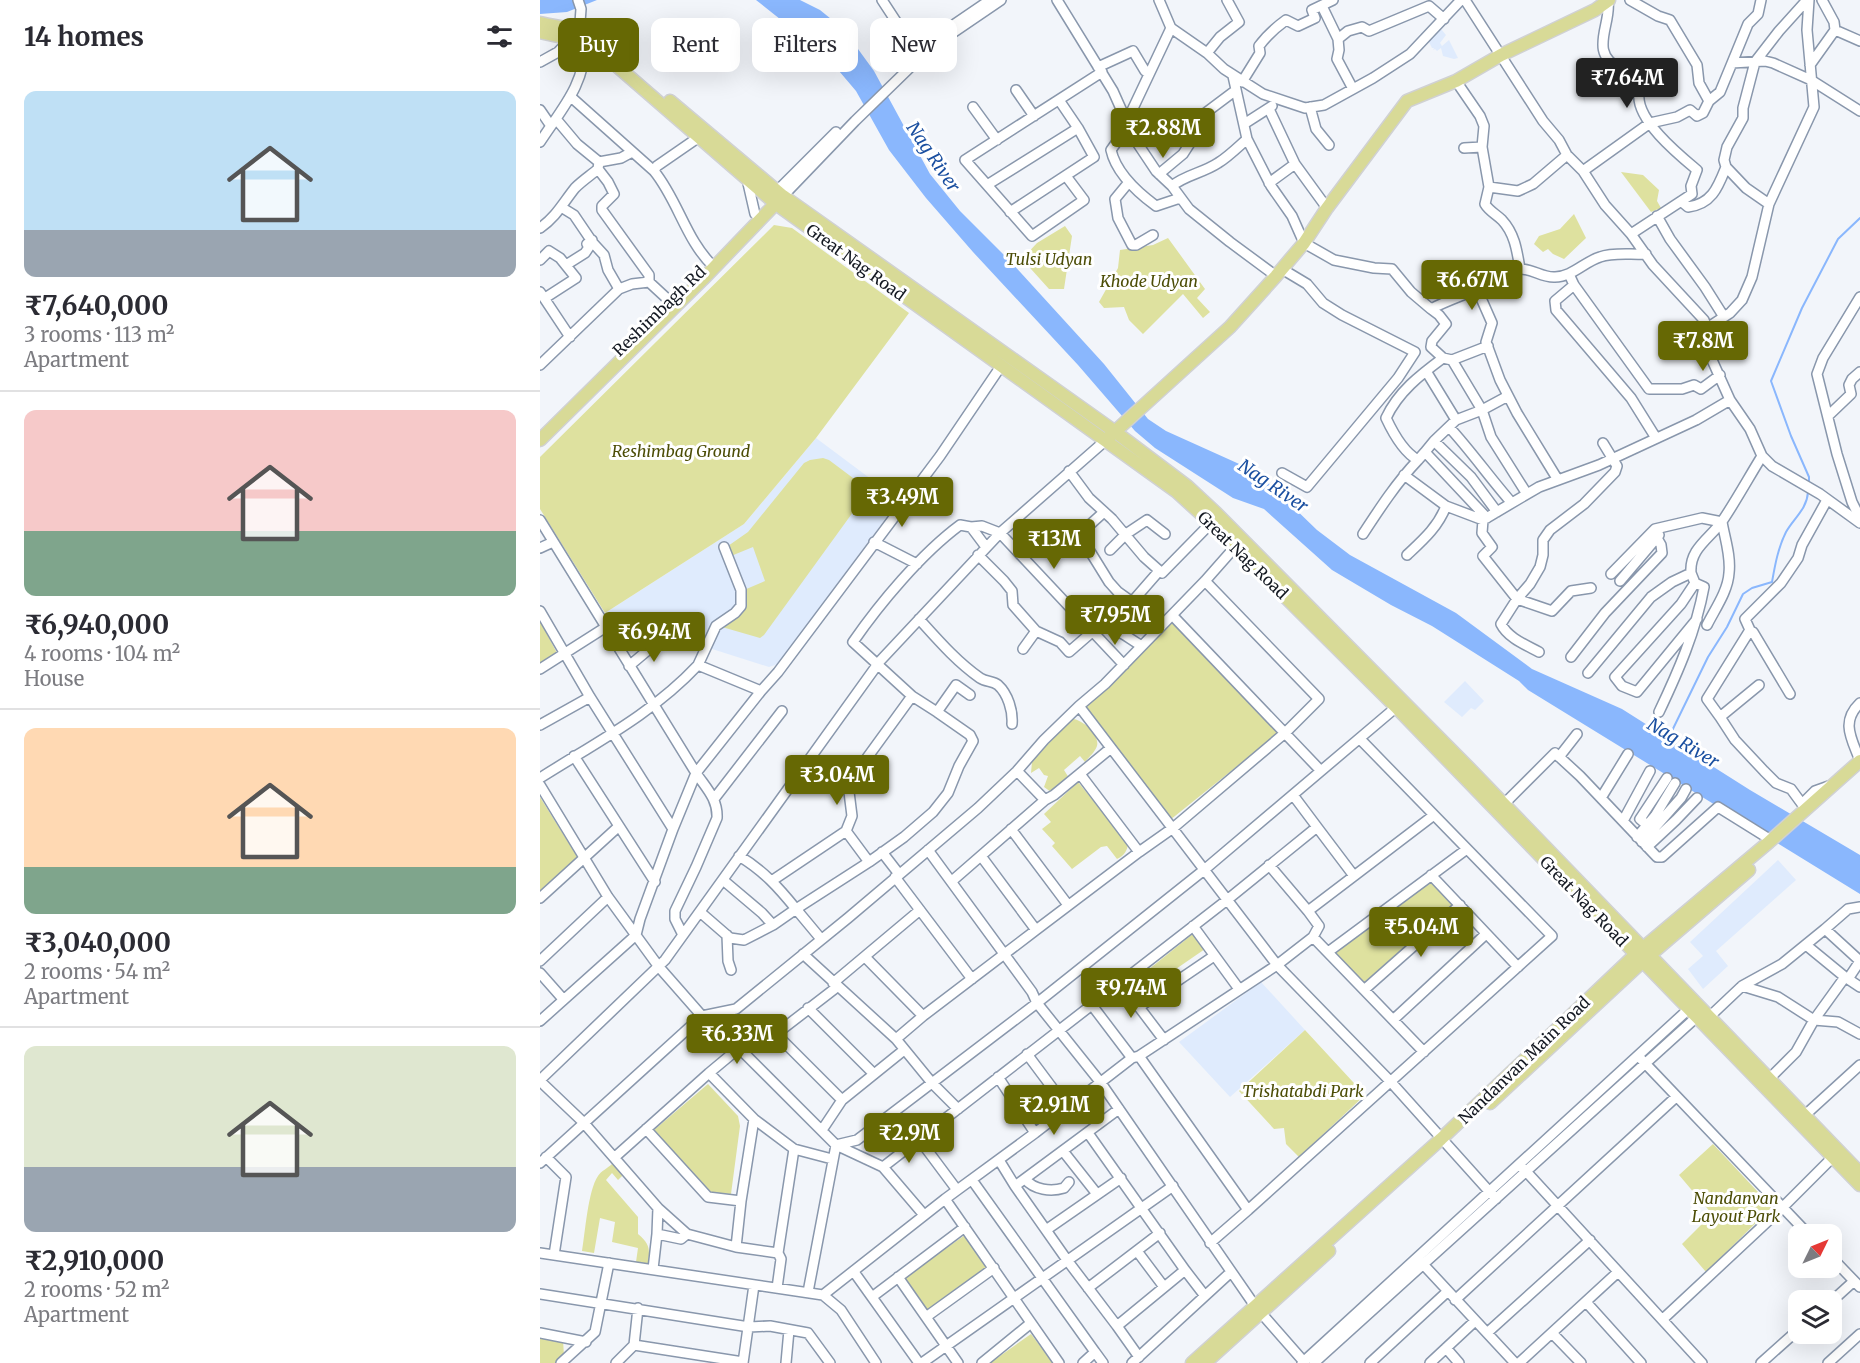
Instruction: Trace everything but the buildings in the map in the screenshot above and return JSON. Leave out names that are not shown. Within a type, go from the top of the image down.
[{"type":"main road","points":[[1114,432],[1230,327],[1279,272],[1304,243],[1327,208],[1407,101],[1456,81],[1501,55],[1595,10],[1609,0]]},
{"type":"main road","name":"Great Nag Road","points":[[540,23],[558,30]]},
{"type":"main road","name":"Great Nag Road","points":[[540,32],[558,35]]},
{"type":"main road","name":"Great Nag Road","points":[[623,72],[747,179],[1114,432],[1187,486],[1216,513],[1625,935]]},
{"type":"main road","name":"Great Nag Road","points":[[634,72],[776,198],[1001,366],[1114,432],[1504,804],[1625,935],[1835,1154],[1860,1173]]},
{"type":"main road","points":[[712,264],[776,198]]},
{"type":"main road","name":"Reshimbagh Rd","points":[[540,428],[673,303],[712,264],[755,214],[776,198]]},
{"type":"main road","points":[[540,440],[673,303]]},
{"type":"main road","name":"Nandanvan Main Road","points":[[1192,1363],[1258,1309],[1443,1142],[1643,954],[1804,815],[1831,786],[1860,761]]},
{"type":"main road","points":[[1804,815],[1860,770]]},
{"type":"main road","points":[[1654,933],[1666,935],[1664,975],[1623,973],[1625,935],[1654,933]]},
{"type":"main road","name":"Great Nag Road","points":[[1700,1013],[1804,1116],[1860,1185]]},
{"type":"main road","points":[[1205,1363],[1258,1309]]},
{"type":"street","points":[[882,0],[894,18]]},
{"type":"street","points":[[957,22],[990,0]]},
{"type":"street","points":[[957,29],[1001,0]]},
{"type":"street","points":[[1058,0],[1100,69],[1147,159],[1189,209],[1221,235],[1279,272],[1307,284],[1323,303],[1415,352],[1398,378],[1307,487],[1282,473]]},
{"type":"street","points":[[1159,0],[1171,28],[1207,53],[1233,76],[1278,100],[1305,108],[1324,105],[1410,54],[1463,0],[1567,155],[1583,171],[1605,205],[1704,320],[1707,328],[1708,351],[1730,400],[1750,429],[1762,456],[1772,466],[1860,523]]},
{"type":"street","points":[[1207,53],[1220,37],[1239,22],[1227,0]]},
{"type":"street","points":[[1242,81],[1260,53],[1260,46],[1267,36],[1286,20],[1298,26],[1316,18],[1312,10],[1333,0]]},
{"type":"street","points":[[1609,0],[1610,11],[1603,30],[1602,49],[1620,69],[1630,72],[1639,71],[1649,79],[1651,84],[1639,94],[1638,99],[1650,123],[1662,139],[1696,170],[1691,186],[1692,194],[1632,234]]},
{"type":"street","points":[[1630,0],[1670,20],[1697,65],[1699,83],[1709,101]]},
{"type":"street","points":[[1583,171],[1650,123],[1677,117],[1690,111],[1700,116],[1709,101],[1720,92],[1748,24],[1758,14],[1761,0]]},
{"type":"street","points":[[1769,204],[1746,188],[1726,167],[1724,159],[1726,147],[1743,117],[1743,108],[1755,62],[1779,31],[1808,0]]},
{"type":"street","points":[[1707,328],[1742,300],[1752,276],[1769,204],[1814,107],[1807,30],[1808,0]]},
{"type":"street","points":[[1810,65],[1835,30],[1834,22],[1822,0]]},
{"type":"street","points":[[1338,39],[1348,31],[1362,27],[1369,31],[1429,3],[1444,19]]},
{"type":"street","points":[[1322,6],[1338,39],[1337,59],[1353,89]]},
{"type":"street","points":[[1171,28],[1149,73],[1129,125],[1111,150],[1114,161],[1129,182],[1156,206],[1180,198]]},
{"type":"street","points":[[1835,30],[1860,41]]},
{"type":"street","points":[[1066,176],[1084,200],[1032,237],[965,160],[1059,100],[1100,69],[1133,51],[1145,71],[1149,73]]},
{"type":"street","points":[[540,62],[558,52]]},
{"type":"street","points":[[1732,63],[1766,61],[1773,63],[1811,80],[1860,111]]},
{"type":"street","points":[[540,142],[571,97],[582,72]]},
{"type":"street","points":[[776,198],[901,72]]},
{"type":"street","points":[[1233,76],[1247,139],[1269,183],[1292,216],[1304,243],[1334,260],[1392,269],[1411,292],[1439,315],[1446,324],[1431,341],[1431,347],[1448,359],[1482,410],[1491,436],[1527,494]]},
{"type":"street","points":[[1456,81],[1483,121],[1482,147],[1488,187],[1485,204],[1509,228],[1516,242],[1520,269]]},
{"type":"street","points":[[1016,90],[1034,116]]},
{"type":"street","points":[[1159,174],[1183,154],[1204,114],[1236,90]]},
{"type":"street","points":[[571,97],[654,171],[664,184],[694,240],[712,264]]},
{"type":"street","points":[[1010,212],[1095,157],[1059,100]]},
{"type":"street","points":[[1244,124],[1269,109],[1278,100]]},
{"type":"street","points":[[973,107],[997,140]]},
{"type":"street","points":[[1310,107],[1316,129],[1329,145]]},
{"type":"street","points":[[1269,109],[1295,165],[1327,208]]},
{"type":"street","points":[[540,110],[598,165],[614,194],[602,206],[602,210],[649,275],[649,282],[673,303]]},
{"type":"street","points":[[987,185],[1078,128]]},
{"type":"street","points":[[654,171],[657,166],[699,136]]},
{"type":"street","points":[[1172,186],[1180,180],[1196,175],[1219,163],[1247,139]]},
{"type":"street","points":[[1464,148],[1482,147]]},
{"type":"street","points":[[540,228],[553,219],[555,212],[598,165],[632,152]]},
{"type":"street","points":[[1488,187],[1518,191],[1533,184],[1567,155]]},
{"type":"street","points":[[1269,183],[1295,165]]},
{"type":"street","points":[[1682,202],[1688,207],[1706,201],[1718,187],[1726,167]]},
{"type":"street","points":[[747,179],[755,214]]},
{"type":"street","points":[[1129,182],[1115,199],[1118,218],[1132,245],[1154,235]]},
{"type":"street","points":[[561,207],[574,215],[604,255],[608,270],[619,289]]},
{"type":"street","points":[[1657,216],[1724,316]]},
{"type":"street","points":[[566,266],[585,253],[589,247],[587,244],[591,240]]},
{"type":"street","points":[[540,260],[549,251],[560,258],[576,278],[542,295],[570,337]]},
{"type":"street","points":[[1431,309],[1514,270],[1534,271],[1555,278],[1569,274],[1602,256],[1646,254]]},
{"type":"street","points":[[1569,274],[1574,285],[1649,390],[1682,389],[1694,385],[1701,389],[1719,375]]},
{"type":"street","points":[[540,365],[619,289],[649,282]]},
{"type":"street","points":[[1574,285],[1555,301],[1556,310],[1631,398],[1656,438]]},
{"type":"street","points":[[1477,289],[1492,323],[1486,342],[1508,396],[1558,480]]},
{"type":"street","points":[[1860,297],[1822,358],[1817,374],[1837,454],[1860,518]]},
{"type":"street","points":[[1485,519],[1422,456],[1411,456],[1392,431],[1386,418],[1390,409],[1415,379],[1426,371],[1448,359],[1488,346]]},
{"type":"street","points":[[540,1020],[636,935],[673,829],[696,773],[778,672],[940,456],[1001,366]]},
{"type":"street","points":[[1426,371],[1453,424],[1489,477],[1511,502]]},
{"type":"street","points":[[1860,372],[1849,385],[1851,394],[1860,402]]},
{"type":"street","points":[[1828,416],[1851,394]]},
{"type":"street","points":[[1363,534],[1394,486],[1434,441],[1453,424],[1508,396]]},
{"type":"street","points":[[1591,588],[1571,591],[1552,611],[1517,599],[1483,556],[1492,547],[1482,533],[1485,519],[1527,494],[1695,420],[1730,400]]},
{"type":"street","points":[[778,1253],[736,1247],[687,1234],[658,1208],[615,1156],[540,1080],[659,967],[878,665],[1000,532],[1114,432]]},
{"type":"street","points":[[1434,441],[1471,477],[1497,512]]},
{"type":"street","points":[[1539,652],[1504,631],[1501,624],[1540,567],[1543,540],[1550,530],[1600,490],[1615,472],[1617,466],[1603,443]]},
{"type":"street","points":[[1659,712],[1697,619],[1704,587],[1695,583],[1691,573],[1693,557],[1699,546],[1722,522],[1762,456]]},
{"type":"street","points":[[1069,471],[1089,498],[1162,573],[1211,523]]},
{"type":"street","points":[[1404,475],[1446,506],[1485,519]]},
{"type":"street","points":[[1852,501],[1860,494]]},
{"type":"street","points":[[1823,497],[1798,558],[1781,583],[1745,619],[1750,630],[1707,699],[1735,740],[1776,783],[1791,789],[1802,804],[1815,791],[1831,786]]},
{"type":"street","points":[[1407,555],[1441,519],[1446,506]]},
{"type":"street","points":[[1104,512],[1084,530],[1083,540],[1109,582],[1118,592],[1132,602],[1159,571]]},
{"type":"street","points":[[1611,574],[1655,529],[1702,518],[1722,522]]},
{"type":"street","points":[[540,520],[714,799],[717,818],[701,858],[675,911],[675,919],[683,935]]},
{"type":"street","points":[[1110,550],[1126,534],[1147,520],[1165,534]]},
{"type":"street","points":[[1707,625],[1723,594],[1730,574],[1729,554],[1722,522]]},
{"type":"street","points":[[700,912],[730,938],[744,940],[773,925],[904,837],[933,812],[948,793],[973,741],[970,735],[912,696],[853,642],[871,615],[917,564],[960,525],[981,526],[1000,532],[1124,665]]},
{"type":"street","points":[[971,526],[986,547]]},
{"type":"street","points":[[1620,581],[1666,526]]},
{"type":"street","points":[[1571,657],[1605,613],[1662,553],[1662,545],[1657,538]]},
{"type":"street","points":[[540,548],[553,542]]},
{"type":"street","points":[[874,542],[917,564]]},
{"type":"street","points":[[540,778],[655,706],[677,688],[699,665],[716,626],[735,614],[741,606],[741,590],[724,547]]},
{"type":"street","points":[[555,1255],[566,1177],[543,1160],[702,1016],[736,1009],[928,850],[1017,771],[1044,740],[1124,665],[1235,547]]},
{"type":"street","points":[[978,555],[1012,591],[1013,605],[1036,631],[1060,642],[1069,652],[1094,624],[1106,625],[1142,646]]},
{"type":"street","points":[[1588,673],[1650,597],[1672,582],[1691,573]]},
{"type":"street","points":[[896,1039],[1068,905],[1173,828],[1285,733],[1319,699],[1205,581]]},
{"type":"street","points":[[1695,583],[1681,604],[1615,677],[1622,686],[1637,692],[1697,619]]},
{"type":"street","points":[[540,611],[612,734],[673,829]]},
{"type":"street","points":[[1106,625],[1105,618],[1109,614]]},
{"type":"street","points":[[1172,615],[1321,771]]},
{"type":"street","points":[[919,619],[955,657],[982,680],[997,684],[1012,710],[1012,724]]},
{"type":"street","points":[[540,669],[606,627]]},
{"type":"street","points":[[1023,649],[1036,631]]},
{"type":"street","points":[[1753,632],[1790,694]]},
{"type":"street","points":[[630,666],[660,640]]},
{"type":"street","points":[[699,665],[761,691]]},
{"type":"street","points":[[937,712],[956,685],[970,695]]},
{"type":"street","points":[[1720,717],[1759,685]]},
{"type":"street","points":[[773,880],[846,831],[852,816],[848,784],[912,696]]},
{"type":"street","points":[[540,725],[590,697]]},
{"type":"street","points":[[1860,703],[1848,720],[1850,734],[1860,761]]},
{"type":"street","points":[[836,1145],[857,1140],[1036,1003],[1204,870],[1399,704]]},
{"type":"street","points":[[1079,706],[1277,965],[1390,1081],[1493,1195]]},
{"type":"street","points":[[714,799],[782,711]]},
{"type":"street","points":[[1559,757],[1577,734]]},
{"type":"street","points":[[1210,1243],[1552,936],[1360,739]]},
{"type":"street","points":[[952,881],[1045,800],[1111,748]]},
{"type":"street","points":[[1504,804],[1555,753],[1657,857],[1662,858],[1718,807],[1771,843]]},
{"type":"street","points":[[1601,798],[1628,754]]},
{"type":"street","points":[[574,756],[655,882]]},
{"type":"street","points":[[1017,771],[1045,800]]},
{"type":"street","points":[[1623,821],[1650,771]]},
{"type":"street","points":[[1080,774],[1139,852]]},
{"type":"street","points":[[1642,842],[1647,825],[1655,816],[1671,781]]},
{"type":"street","points":[[540,785],[608,897],[659,967],[702,1016],[739,1048],[836,1145],[883,1167],[924,1215]]},
{"type":"street","points":[[1642,842],[1681,798],[1686,789]]},
{"type":"street","points":[[1293,795],[1354,876]]},
{"type":"street","points":[[1642,842],[1677,820],[1697,798]]},
{"type":"street","points":[[1308,911],[1434,815]]},
{"type":"street","points":[[540,898],[618,827]]},
{"type":"street","points":[[883,1167],[1227,900],[1317,827]]},
{"type":"street","points":[[1011,830],[1068,905]]},
{"type":"street","points":[[846,831],[869,862]]},
{"type":"street","points":[[1328,952],[1467,849]]},
{"type":"street","points":[[928,850],[1032,992],[1036,1003],[1101,1083],[1258,1309],[1306,1363],[1493,1195],[1526,1172],[1700,1013]]},
{"type":"street","points":[[882,852],[920,910],[972,979]]},
{"type":"street","points":[[740,856],[773,880],[821,939]]},
{"type":"street","points":[[981,856],[1036,930]]},
{"type":"street","points":[[823,1295],[945,1198],[1136,1057],[1277,965],[1313,937],[1319,926],[1269,865]]},
{"type":"street","points":[[1431,875],[1518,967]]},
{"type":"street","points":[[723,879],[773,925]]},
{"type":"street","points":[[540,961],[608,897]]},
{"type":"street","points":[[1364,990],[1460,905]]},
{"type":"street","points":[[1493,1195],[1519,1164],[1637,1056],[1700,1013],[1782,964],[1848,909],[1860,907]]},
{"type":"street","points":[[615,1156],[739,1048],[776,1034],[920,910]]},
{"type":"street","points":[[1193,926],[1239,989]]},
{"type":"street","points":[[1769,1079],[1796,1052],[1814,1020],[1860,961],[1825,929]]},
{"type":"street","points":[[1393,1020],[1486,933]]},
{"type":"street","points":[[727,935],[728,961],[731,970]]},
{"type":"street","points":[[1313,937],[1424,1052]]},
{"type":"street","points":[[1806,945],[1860,987]]},
{"type":"street","points":[[803,954],[896,1039],[932,1083],[958,1109]]},
{"type":"street","points":[[1139,1007],[1214,956]]},
{"type":"street","points":[[865,957],[923,1016]]},
{"type":"street","points":[[540,973],[563,999]]},
{"type":"street","points":[[1120,982],[1164,1040]]},
{"type":"street","points":[[1743,986],[1778,997],[1814,1020],[1838,1022],[1860,1034]]},
{"type":"street","points":[[1091,1004],[1136,1057],[1248,1210]]},
{"type":"street","points":[[808,1008],[874,1074]]},
{"type":"street","points":[[776,1034],[842,1100]]},
{"type":"street","points":[[822,1130],[842,1100],[904,1050]]},
{"type":"street","points":[[1027,1054],[1068,1109]]},
{"type":"street","points":[[1637,1056],[1798,1224]]},
{"type":"street","points":[[1804,1116],[1860,1065]]},
{"type":"street","points":[[709,1073],[754,1119],[794,1149],[832,1159]]},
{"type":"street","points":[[998,1077],[1035,1133]]},
{"type":"street","points":[[1455,1300],[1676,1097]]},
{"type":"street","points":[[1015,1186],[1119,1109]]},
{"type":"street","points":[[736,1247],[754,1119]]},
{"type":"street","points":[[646,1129],[708,1197],[741,1201]]},
{"type":"street","points":[[1088,1132],[1205,1296]]},
{"type":"street","points":[[919,1139],[957,1190]]},
{"type":"street","points":[[808,1292],[836,1145]]},
{"type":"street","points":[[777,1288],[781,1258],[778,1253],[794,1149]]},
{"type":"street","points":[[1063,1151],[1097,1194]]},
{"type":"street","points":[[1663,1319],[1782,1208],[1835,1154]]},
{"type":"street","points":[[999,1160],[1067,1260],[1116,1326],[1135,1360],[1231,1272]]},
{"type":"street","points":[[1519,1164],[1702,1363]]},
{"type":"street","points":[[1046,1230],[1121,1178]]},
{"type":"street","points":[[1025,1179],[1032,1185],[1051,1190],[1065,1188],[1069,1182]]},
{"type":"street","points":[[972,1180],[1103,1363]]},
{"type":"street","points":[[854,1272],[921,1363],[1173,1186]]},
{"type":"street","points":[[945,1198],[1059,1363]]},
{"type":"street","points":[[653,1269],[658,1208]]},
{"type":"street","points":[[872,1297],[965,1227]]},
{"type":"street","points":[[1088,1287],[1160,1233]]},
{"type":"street","points":[[657,1234],[681,1239],[687,1234]]},
{"type":"street","points":[[1487,1333],[1590,1240]]},
{"type":"street","points":[[1137,1251],[1164,1287]]},
{"type":"street","points":[[540,1253],[823,1295],[841,1310],[876,1363]]},
{"type":"street","points":[[1420,1261],[1517,1363],[1618,1272]]},
{"type":"street","points":[[561,1363],[595,1332],[609,1263]]},
{"type":"street","points":[[926,1317],[994,1268]]},
{"type":"street","points":[[1842,1268],[1857,1284],[1842,1294]]},
{"type":"street","points":[[1116,1326],[1185,1270]]},
{"type":"street","points":[[898,1277],[958,1363]]},
{"type":"street","points":[[634,1346],[696,1359],[743,1363],[754,1286]]},
{"type":"street","points":[[1370,1363],[1448,1291]]},
{"type":"street","points":[[540,1294],[749,1327],[770,1326],[808,1333],[830,1363]]},
{"type":"street","points":[[1586,1302],[1641,1363]]},
{"type":"street","points":[[616,1363],[634,1346],[638,1308]]},
{"type":"street","points":[[1431,1363],[1475,1321]]},
{"type":"street","points":[[982,1363],[1031,1323]]},
{"type":"street","points":[[787,1363],[789,1330]]},
{"type":"street","points":[[540,1333],[586,1342]]},
{"type":"street","points":[[1552,1333],[1581,1363]]},
{"type":"street","points":[[1828,1363],[1860,1334]]},
{"type":"street","points":[[1761,1363],[1788,1339]]},
{"type":"street","points":[[1446,1348],[1460,1363]]},
{"type":"street","points":[[1083,1363],[1095,1352]]},
{"type":"shaded area","points":[[1441,29],[1446,35],[1440,43],[1442,46],[1449,40],[1458,58],[1443,56],[1441,48],[1437,51],[1433,50],[1428,40]]},
{"type":"shaded area","points":[[816,438],[899,500],[778,664],[769,667],[621,620],[612,623],[605,613],[744,524]]},
{"type":"shaded area","points":[[1465,681],[1484,701],[1475,710],[1471,708],[1462,717],[1444,702]]},
{"type":"shaded area","points":[[1778,860],[1796,880],[1716,951],[1728,966],[1703,989],[1688,969],[1703,956],[1690,942]]},
{"type":"shaded area","points":[[1261,982],[1305,1030],[1230,1097],[1179,1042]]},
{"type":"green space","points":[[1621,172],[1643,175],[1659,190],[1657,201],[1661,208],[1651,212]]},
{"type":"green space","points":[[1574,214],[1586,238],[1564,259],[1548,249],[1543,252],[1534,244],[1539,236],[1560,229]]},
{"type":"green space","name":"Reshimbag Ground","points":[[774,225],[792,228],[909,313],[816,438],[744,524],[605,613],[540,509],[540,457]]},
{"type":"green space","name":"Tulsi Udyan","points":[[1065,226],[1072,236],[1064,289],[1049,289],[1022,259],[1037,243]]},
{"type":"green space","name":"Khode Udyan","points":[[1168,238],[1205,289],[1197,298],[1210,312],[1203,318],[1183,294],[1143,334],[1129,320],[1124,307],[1104,308],[1099,302],[1118,268],[1120,250],[1153,245]]},
{"type":"green space","points":[[823,458],[869,490],[764,635],[760,638],[722,627],[744,609],[744,590],[765,581],[753,547],[731,556],[728,546],[748,532],[804,463]]},
{"type":"green space","points":[[1172,617],[1281,731],[1170,820],[1084,709],[1120,674]]},
{"type":"green space","points":[[540,621],[558,655],[540,665]]},
{"type":"green space","points":[[1073,719],[1090,729],[1096,737],[1097,746],[1085,762],[1080,756],[1064,770],[1069,778],[1051,792],[1044,787],[1048,776],[1044,775],[1039,768],[1031,773],[1032,762]]},
{"type":"green space","points":[[1078,782],[1128,843],[1125,852],[1117,859],[1107,846],[1101,847],[1072,869],[1052,846],[1055,843],[1042,829],[1051,822],[1044,814]]},
{"type":"green space","points":[[540,797],[578,858],[540,893]]},
{"type":"green space","points":[[1430,879],[1454,905],[1365,986],[1333,952]]},
{"type":"green space","points":[[1194,933],[1205,949],[1141,993],[1133,982]]},
{"type":"green space","name":"Trishatabdi Park","points":[[1305,1030],[1365,1095],[1299,1157],[1286,1144],[1284,1128],[1274,1129],[1239,1091]]},
{"type":"green space","points":[[708,1084],[738,1116],[740,1126],[731,1194],[712,1193],[654,1130]]},
{"type":"green space","name":"Nandanvan Layout Park","points":[[1713,1144],[1772,1207],[1706,1272],[1682,1244],[1712,1214],[1679,1175]]},
{"type":"green space","points":[[612,1164],[618,1166],[624,1174],[618,1180],[612,1173],[606,1180],[638,1217],[638,1234],[648,1247],[648,1264],[636,1262],[638,1248],[612,1242],[615,1222],[600,1218],[594,1253],[582,1251],[589,1201],[595,1183],[599,1174]]},
{"type":"green space","points":[[965,1235],[987,1269],[927,1310],[904,1278]]},
{"type":"green space","points":[[1031,1334],[1053,1363],[990,1363]]},
{"type":"green space","points":[[540,1337],[563,1340],[564,1356],[556,1363],[540,1363]]},
{"type":"water","points":[[540,0],[597,0],[567,12],[540,14]]},
{"type":"water","points":[[756,0],[800,0],[830,18],[779,18]]},
{"type":"water","points":[[858,49],[870,66],[870,72],[875,72],[930,174],[960,211],[1011,262],[1104,364],[1148,419],[1166,431],[1257,472],[1317,530],[1350,555],[1456,613],[1532,669],[1622,709],[1750,790],[1860,855],[1860,894],[1528,690],[1519,681],[1432,626],[1332,570],[1264,509],[1233,498],[1155,448],[1135,431],[926,198],[889,150],[856,91],[840,72],[858,72]]},
{"type":"waterway","points":[[1809,483],[1809,477],[1771,381],[1802,308],[1838,239],[1860,218]]},
{"type":"waterway","name":"Nag River","points":[[1668,739],[1708,657],[1727,627],[1743,594],[1752,588],[1772,582],[1783,538],[1803,508],[1808,492]]}]
